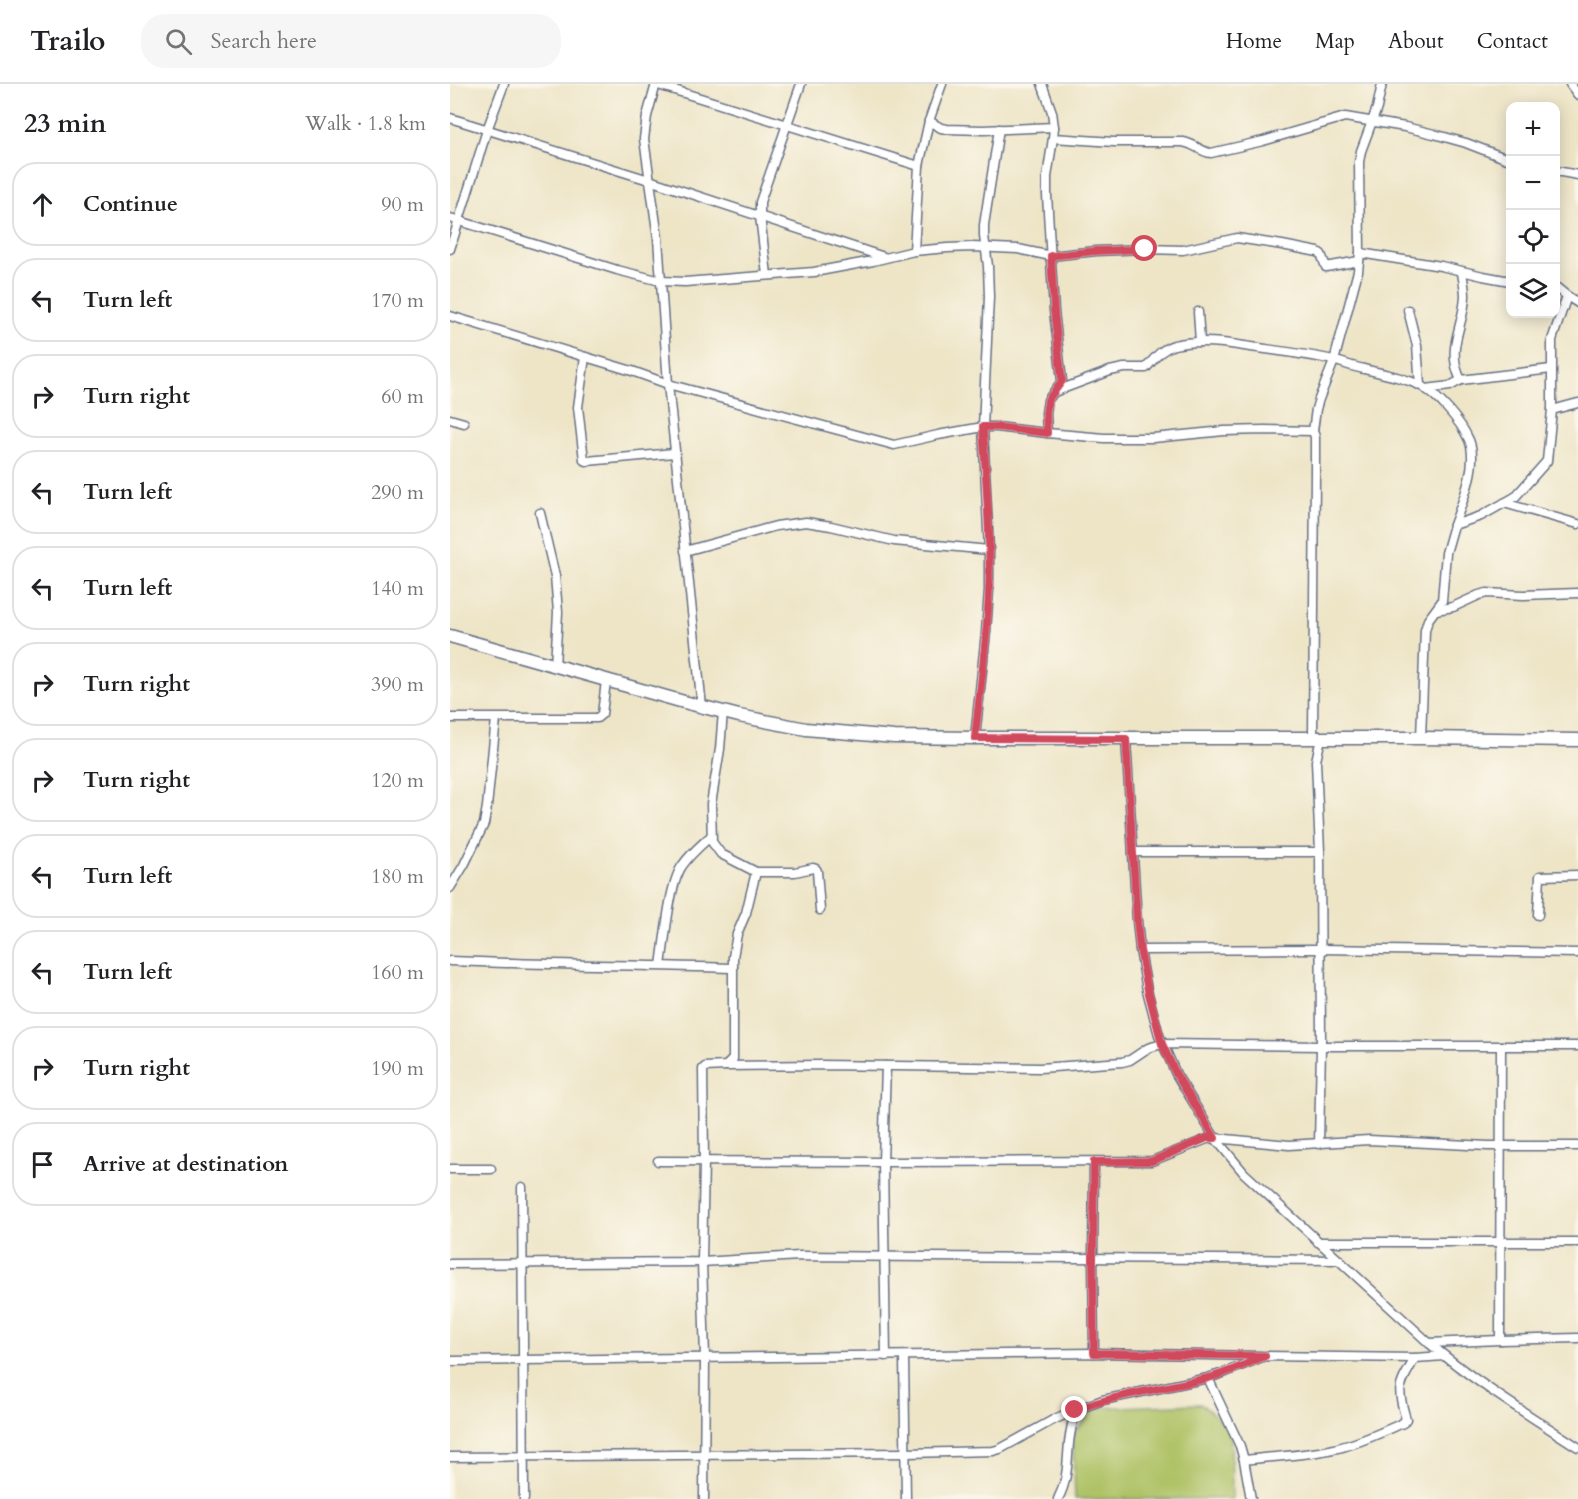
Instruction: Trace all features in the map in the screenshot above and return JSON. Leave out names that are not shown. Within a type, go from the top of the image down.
[{"type":"main road","points":[[450,636],[702,707],[806,729],[894,737],[1578,740]]},
{"type":"street","points":[[450,249],[454,219],[504,84]]},
{"type":"street","points":[[702,707],[674,453],[658,238],[649,180],[645,127],[656,84],[919,166]]},
{"type":"street","points":[[767,275],[760,202],[801,84]]},
{"type":"street","points":[[914,251],[919,166],[928,121],[942,84]]},
{"type":"street","points":[[1042,84],[1052,111],[1054,127],[1047,177],[1047,195],[1054,311],[1062,381],[1048,400],[1047,433]]},
{"type":"street","points":[[1319,1144],[1320,852],[1316,761],[1315,437],[1313,431],[1319,399],[1334,361],[1355,282],[1359,257],[1360,151],[1377,108],[1382,84]]},
{"type":"street","points":[[1570,84],[1578,95]]},
{"type":"street","points":[[1053,138],[1114,142],[1184,142],[1211,153],[1263,141],[1345,117],[1434,134],[1506,158]]},
{"type":"street","points":[[450,118],[649,180],[886,258]]},
{"type":"street","points":[[928,121],[947,129],[1054,127]]},
{"type":"street","points":[[975,738],[989,590],[983,427],[989,297],[984,225],[999,129]]},
{"type":"street","points":[[1560,172],[1578,174]]},
{"type":"street","points":[[454,219],[550,250],[661,281],[685,282],[814,272],[914,251],[955,247],[1018,249],[1051,256],[1105,250],[1183,250],[1237,238],[1318,252],[1326,267],[1359,257],[1441,266],[1506,280]]},
{"type":"street","points":[[1461,380],[1455,364],[1454,348],[1465,297],[1462,272]]},
{"type":"street","points":[[1560,290],[1578,303]]},
{"type":"street","points":[[1454,525],[1481,516],[1515,497],[1547,461],[1552,410],[1552,340],[1567,296]]},
{"type":"street","points":[[1408,310],[1417,346],[1423,387]]},
{"type":"street","points":[[1198,312],[1200,342]]},
{"type":"street","points":[[450,316],[668,384],[894,445],[983,427],[1104,438],[1153,438],[1234,431],[1313,431]]},
{"type":"street","points":[[1054,392],[1110,371],[1124,368],[1146,368],[1163,350],[1173,345],[1200,342],[1237,345],[1334,361],[1404,379],[1423,387],[1437,398],[1448,409],[1470,442],[1471,470],[1446,553],[1442,601],[1428,620],[1425,630],[1421,738]]},
{"type":"street","points":[[585,357],[578,407],[584,460],[674,453]]},
{"type":"street","points":[[1423,387],[1450,386],[1461,380],[1551,369]]},
{"type":"street","points":[[1552,410],[1578,403]]},
{"type":"street","points":[[450,419],[464,423]]},
{"type":"street","points":[[1504,503],[1578,524]]},
{"type":"street","points":[[540,513],[555,576],[558,612],[555,666]]},
{"type":"street","points":[[685,551],[776,526],[806,522],[894,542],[989,550]]},
{"type":"street","points":[[1436,610],[1454,607],[1487,593],[1523,595],[1578,593]]},
{"type":"street","points":[[450,718],[597,718],[602,714],[606,681]]},
{"type":"street","points":[[723,712],[720,749],[711,804],[712,842],[722,854],[756,872],[782,873],[816,869],[820,910]]},
{"type":"street","points":[[450,888],[484,824],[496,719]]},
{"type":"street","points":[[1126,739],[1140,950],[1148,990],[1162,1044],[1176,1074],[1215,1138],[1244,1173],[1444,1356],[1501,1397],[1578,1447]]},
{"type":"street","points":[[661,965],[674,883],[681,867],[711,836]]},
{"type":"street","points":[[1133,852],[1320,852]]},
{"type":"street","points":[[726,1066],[733,1059],[734,946],[746,912],[756,872]]},
{"type":"street","points":[[1538,915],[1540,876],[1578,876]]},
{"type":"street","points":[[1140,950],[1320,948],[1578,953]]},
{"type":"street","points":[[450,961],[733,968]]},
{"type":"street","points":[[704,1499],[705,1357],[702,1262],[705,1161],[703,1069],[705,1067],[821,1065],[1040,1068],[1122,1062],[1130,1060],[1148,1048],[1162,1044],[1578,1046]]},
{"type":"street","points":[[1500,1340],[1501,1046]]},
{"type":"street","points":[[733,1059],[742,1066]]},
{"type":"street","points":[[886,1066],[883,1162],[886,1356]]},
{"type":"street","points":[[658,1161],[1152,1161],[1207,1138],[1289,1145],[1369,1140],[1501,1146],[1578,1146]]},
{"type":"street","points":[[1094,1162],[1094,1353]]},
{"type":"street","points":[[450,1168],[491,1169]]},
{"type":"street","points":[[522,1187],[524,1499]]},
{"type":"street","points":[[1318,1242],[1578,1242]]},
{"type":"street","points":[[450,1264],[702,1262],[799,1256],[1340,1260]]},
{"type":"street","points":[[1429,1343],[1578,1338]]},
{"type":"street","points":[[450,1360],[1094,1353],[1415,1358],[1444,1356]]},
{"type":"street","points":[[904,1356],[906,1499]]},
{"type":"street","points":[[450,1457],[993,1451],[1053,1420],[1102,1400],[1208,1378],[1265,1356]]},
{"type":"street","points":[[1244,1460],[1339,1448],[1373,1437],[1403,1423],[1406,1419],[1400,1400],[1400,1387],[1415,1358]]},
{"type":"street","points":[[1208,1378],[1236,1434],[1244,1460],[1251,1499]]},
{"type":"street","points":[[1061,1496],[1068,1469],[1069,1444],[1075,1410]]},
{"type":"green space","points":[[1202,1404],[1231,1430],[1232,1499],[1075,1499],[1073,1435],[1095,1408]]},
{"type":"route","points":[[1075,1410],[1102,1400],[1208,1378],[1265,1356],[1094,1353],[1094,1162],[1152,1161],[1207,1138],[1215,1138],[1176,1074],[1162,1044],[1148,990],[1137,921],[1126,739],[975,738],[989,590],[983,427],[1047,433],[1048,400],[1062,381],[1054,311],[1051,256],[1145,249]]}]
